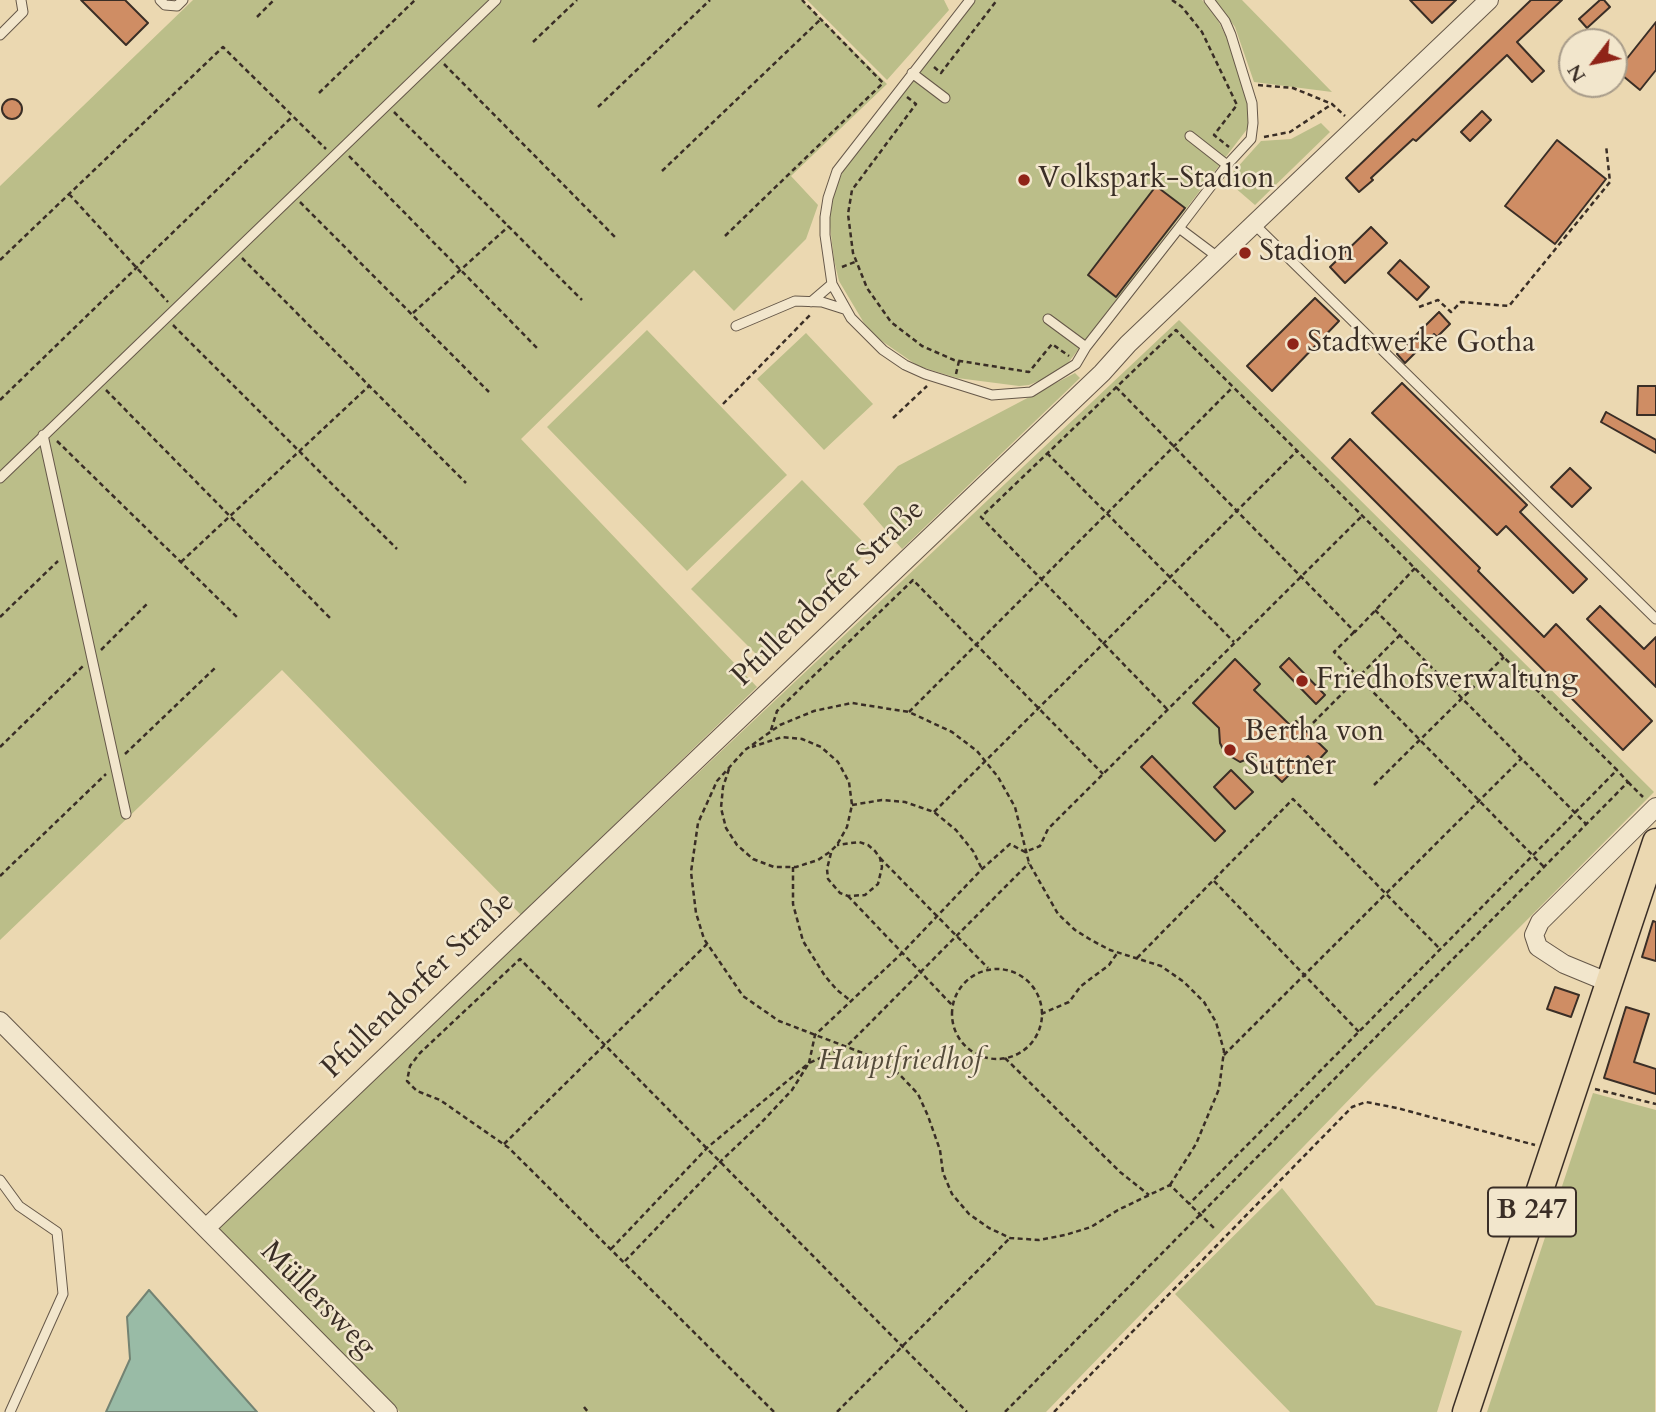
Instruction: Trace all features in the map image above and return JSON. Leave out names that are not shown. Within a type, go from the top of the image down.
[{"type":"main road","name":"B 247","points":[[1466,1412],[1656,842]]},
{"type":"street","name":"Pfullendorfer Straße","points":[[206,1227],[1489,0]]},
{"type":"street","points":[[1610,983],[1555,958],[1538,947],[1534,935],[1540,922],[1655,807]]},
{"type":"street","name":"Müllersweg","points":[[0,1021],[388,1412]]},
{"type":"lane","points":[[0,35],[23,12],[21,0]]},
{"type":"lane","points":[[160,0],[165,5],[177,6],[183,0]]},
{"type":"lane","points":[[0,478],[496,0]]},
{"type":"lane","points":[[970,0],[837,172],[825,217],[832,284],[844,309],[866,336],[905,365],[934,378],[992,395],[1031,392],[1078,362],[1086,347],[1227,165],[1251,139],[1252,103],[1248,85],[1231,34],[1209,0]]},
{"type":"lane","points":[[912,73],[945,98]]},
{"type":"lane","points":[[1190,136],[1227,165]]},
{"type":"lane","points":[[1254,223],[1656,619]]},
{"type":"lane","points":[[1179,228],[1219,258]]},
{"type":"lane","points":[[811,302],[832,284]]},
{"type":"lane","points":[[736,326],[795,301],[822,302],[844,309]]},
{"type":"lane","points":[[1048,319],[1086,347]]},
{"type":"lane","points":[[45,433],[126,814]]},
{"type":"lane","points":[[0,1180],[19,1206],[57,1232],[63,1294],[10,1412]]},
{"type":"path","points":[[257,17],[274,0]]},
{"type":"path","points":[[319,93],[415,0]]},
{"type":"path","points":[[533,43],[577,0]]},
{"type":"path","points":[[598,107],[710,0]]},
{"type":"path","points":[[725,236],[883,83],[802,0]]},
{"type":"path","points":[[924,58],[941,73],[997,0]]},
{"type":"path","points":[[1172,0],[1182,7],[1202,32],[1237,105],[1214,135],[1238,153]]},
{"type":"path","points":[[662,171],[821,19]]},
{"type":"path","points":[[0,260],[223,47],[333,156]]},
{"type":"path","points":[[436,57],[615,237]]},
{"type":"path","points":[[1248,85],[1293,88],[1332,104],[1340,112]]},
{"type":"path","points":[[898,91],[915,104],[852,190],[848,214],[853,253],[867,288],[891,322],[922,346],[954,360],[1029,372],[1052,344],[1078,362]]},
{"type":"path","points":[[387,104],[582,300]]},
{"type":"path","points":[[1251,139],[1290,132],[1332,104]]},
{"type":"path","points":[[0,400],[293,116]]},
{"type":"path","points":[[1419,307],[1438,300],[1451,312],[1461,302],[1509,306],[1610,182],[1606,145]]},
{"type":"path","points":[[341,148],[538,349]]},
{"type":"path","points":[[69,194],[175,309]]},
{"type":"path","points":[[293,195],[489,391]]},
{"type":"path","points":[[412,314],[509,226]]},
{"type":"path","points":[[235,251],[466,483]]},
{"type":"path","points":[[829,272],[857,261]]},
{"type":"path","points":[[723,404],[822,302]]},
{"type":"path","points":[[166,317],[397,549]]},
{"type":"path","points":[[1167,709],[981,517],[1176,330],[1655,807]]},
{"type":"path","points":[[1102,373],[1354,632]]},
{"type":"path","points":[[893,418],[934,378]]},
{"type":"path","points":[[98,382],[330,618]]},
{"type":"path","points":[[181,562],[369,386]]},
{"type":"path","points":[[909,712],[1232,388]]},
{"type":"path","points":[[45,433],[239,619]]},
{"type":"path","points":[[934,812],[1297,451]]},
{"type":"path","points":[[1046,453],[1234,642]]},
{"type":"path","points":[[624,1262],[792,1090],[809,1063],[815,1035],[901,954],[982,869],[1010,844],[1025,852],[1040,846],[1048,829],[1363,515]]},
{"type":"path","points":[[0,617],[68,551]]},
{"type":"path","points":[[1416,567],[1334,652],[1544,867]]},
{"type":"path","points":[[770,732],[777,711],[914,580],[974,645],[1103,774]]},
{"type":"path","points":[[0,747],[148,603]]},
{"type":"path","points":[[1375,610],[1586,824]]},
{"type":"path","points":[[1313,723],[1400,635]]},
{"type":"path","points":[[1374,785],[1504,657]]},
{"type":"path","points":[[852,703],[909,712],[952,732],[977,751],[998,777],[1015,807],[1029,863],[1058,914],[1075,930],[1118,952],[1161,966],[1184,982],[1204,1002],[1216,1022],[1224,1055],[1219,1089],[1196,1144],[1170,1185],[1091,1227],[1039,1240],[1010,1238],[969,1214],[952,1194],[943,1173],[940,1150],[918,1094],[900,1075],[881,1060],[779,1021],[743,996],[706,944],[696,913],[691,872],[698,823],[717,781],[746,750],[770,732],[814,711],[852,703]]},
{"type":"path","points":[[730,767],[723,788],[721,808],[726,828],[737,845],[753,859],[774,867],[793,867],[818,860],[838,845],[847,827],[852,805],[849,782],[838,762],[821,747],[802,739],[782,737],[746,750]]},
{"type":"path","points":[[1224,1055],[1522,758]]},
{"type":"path","points":[[1189,1204],[1617,770]]},
{"type":"path","points":[[1005,1412],[1628,782]]},
{"type":"path","points":[[1136,958],[1293,799],[1441,950]]},
{"type":"path","points":[[852,805],[882,800],[905,802],[934,812],[956,830],[973,851],[982,869]]},
{"type":"path","points":[[838,845],[859,842],[868,845],[990,969]]},
{"type":"path","points":[[831,851],[828,879],[839,893],[848,897],[953,1005]]},
{"type":"path","points":[[848,897],[873,891],[882,876],[880,858]]},
{"type":"path","points":[[611,1249],[708,1147],[809,1063],[847,1046],[1029,863]]},
{"type":"path","points":[[793,867],[793,905],[803,941],[825,976],[837,990],[852,1001]]},
{"type":"path","points":[[1214,881],[1359,1032]]},
{"type":"path","points":[[504,1144],[706,944]]},
{"type":"path","points":[[1041,1014],[1069,1002],[1081,986],[1108,965],[1118,952]]},
{"type":"path","points":[[774,1412],[504,1144],[440,1100],[417,1091],[407,1081],[410,1066],[420,1053],[520,959],[967,1412]]},
{"type":"path","points":[[990,969],[1002,969],[1017,974],[1030,983],[1037,995],[1041,1023],[1036,1036],[1027,1047],[1005,1058],[986,1058],[962,1043],[954,1030],[953,1005],[961,986],[973,975],[990,969]]},
{"type":"path","points":[[1005,1058],[1120,1172],[1149,1195]]},
{"type":"path","points":[[1591,1088],[1656,1104]]},
{"type":"path","points":[[1054,1412],[1352,1107],[1366,1102],[1396,1108],[1552,1149]]},
{"type":"path","points":[[1170,1185],[1216,1230]]},
{"type":"path","points":[[838,1412],[1010,1238]]},
{"type":"path","points":[[584,1407],[588,1412]]},
{"type":"green space","points":[[193,0],[802,0],[887,84],[791,176],[818,205],[806,239],[734,311],[694,270],[521,439],[757,687],[521,915],[282,670],[0,940],[0,186]]},
{"type":"green space","points":[[807,0],[944,0],[949,10],[887,80]]},
{"type":"green space","name":"Volkspark-Stadion","points":[[974,0],[1202,0],[1215,14],[1231,47],[1249,102],[1251,124],[1068,363],[1058,373],[1029,385],[957,378],[918,366],[876,337],[864,323],[839,281],[834,260],[829,218],[833,193],[845,167]]},
{"type":"green space","points":[[1215,0],[1242,0],[1332,92],[1254,82],[1235,27]]},
{"type":"green space","points":[[1321,123],[1330,132],[1255,205],[1226,180],[1261,141],[1291,139]]},
{"type":"green space","name":"Hauptfriedhof","points":[[1179,320],[1654,792],[1370,1078],[1046,1412],[400,1412],[215,1228]]},
{"type":"green space","points":[[647,330],[787,475],[687,571],[547,427]]},
{"type":"green space","points":[[806,333],[873,404],[824,450],[757,379]]},
{"type":"green space","points":[[1075,373],[1080,378],[902,549],[863,504],[898,466]]},
{"type":"green space","points":[[802,480],[870,549],[760,658],[691,589]]},
{"type":"green space","points":[[1593,1093],[1656,1110],[1655,1412],[1487,1412]]},
{"type":"green space","points":[[1282,1188],[1376,1305],[1462,1331],[1437,1412],[1290,1412],[1175,1294]]},
{"type":"shaded area","points":[[149,1290],[257,1412],[106,1412],[130,1359],[127,1317]]},
{"type":"building","points":[[81,0],[125,0],[148,23],[126,45]]},
{"type":"building","points":[[1410,0],[1456,0],[1432,23]]},
{"type":"building","points":[[1531,0],[1562,0],[1517,42],[1544,71],[1532,82],[1507,55],[1416,141],[1413,139],[1359,192],[1346,178]]},
{"type":"building","points":[[1600,0],[1604,0],[1610,7],[1587,28],[1579,19]]},
{"type":"building","points":[[1656,22],[1656,70],[1640,90],[1628,80],[1628,57]]},
{"type":"building","points":[[12,99],[19,102],[22,109],[19,116],[12,119],[5,116],[2,109],[5,102]]},
{"type":"building","points":[[1482,111],[1491,120],[1470,141],[1461,132]]},
{"type":"building","points":[[1557,140],[1606,179],[1555,244],[1505,206]]},
{"type":"building","points":[[1156,186],[1185,208],[1116,297],[1088,275]]},
{"type":"building","points":[[1371,227],[1387,243],[1345,283],[1330,267]]},
{"type":"building","points":[[1400,260],[1429,287],[1417,300],[1388,273]]},
{"type":"building","name":"Stadtwerke Gotha","points":[[1315,298],[1339,321],[1272,391],[1247,366]]},
{"type":"building","points":[[1439,312],[1450,324],[1437,337],[1434,334],[1405,363],[1397,354]]},
{"type":"building","points":[[1402,383],[1527,505],[1520,512],[1587,579],[1573,593],[1506,526],[1497,535],[1372,413]]},
{"type":"building","points":[[1638,386],[1656,386],[1656,415],[1637,415]]},
{"type":"building","points":[[1606,412],[1656,440],[1656,453],[1601,422]]},
{"type":"building","points":[[1350,439],[1480,568],[1478,571],[1544,637],[1556,624],[1652,721],[1623,750],[1332,458]]},
{"type":"building","points":[[1570,468],[1591,488],[1572,507],[1551,487]]},
{"type":"building","points":[[1600,606],[1644,649],[1656,637],[1656,687],[1587,619]]},
{"type":"building","name":"Friedhofsverwaltung","points":[[1289,658],[1325,695],[1316,704],[1280,667]]},
{"type":"building","points":[[1235,659],[1260,684],[1254,690],[1291,726],[1296,721],[1327,751],[1315,764],[1308,756],[1282,782],[1255,756],[1240,762],[1225,753],[1220,743],[1219,728],[1193,703]]},
{"type":"building","points":[[1152,756],[1225,831],[1215,841],[1141,767]]},
{"type":"building","points":[[1231,770],[1253,792],[1235,809],[1214,787]]},
{"type":"building","points":[[1653,921],[1656,922],[1656,961],[1642,957]]},
{"type":"building","points":[[1555,987],[1579,995],[1571,1017],[1547,1009]]},
{"type":"building","points":[[1626,1007],[1649,1014],[1634,1062],[1656,1069],[1656,1094],[1604,1078]]},
{"type":"place","name":"Volkspark-Stadion","points":[[1024,180]]},
{"type":"place","name":"Stadion","points":[[1245,253]]},
{"type":"place","name":"Stadtwerke Gotha","points":[[1293,344]]},
{"type":"place","name":"Friedhofsverwaltung","points":[[1302,681]]},
{"type":"place","name":"Bertha von Suttner","points":[[1230,750]]}]
